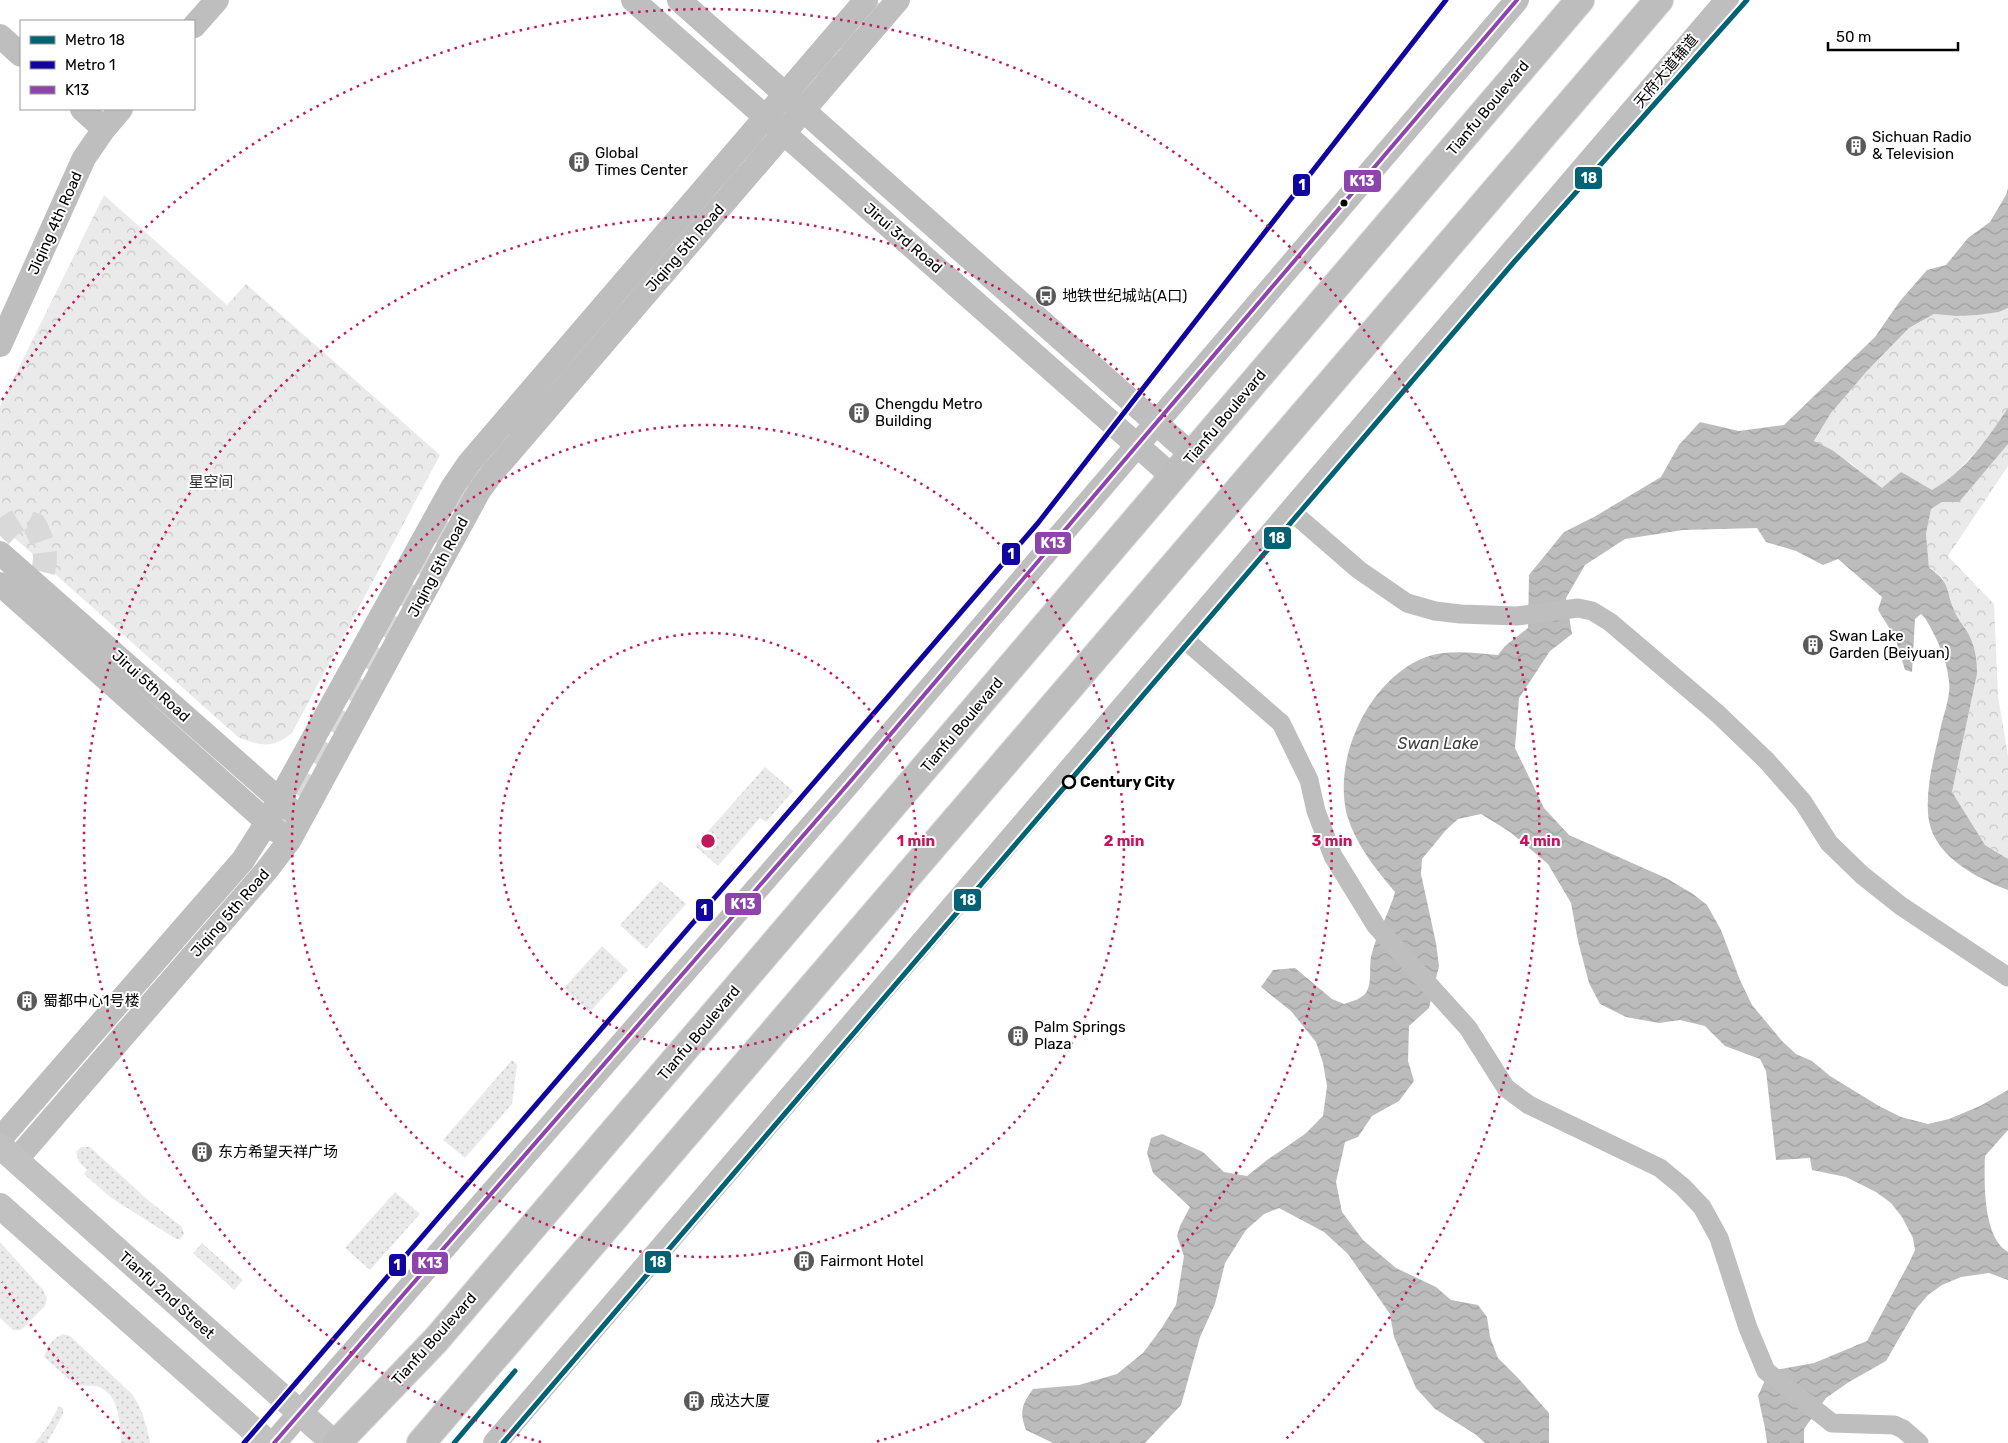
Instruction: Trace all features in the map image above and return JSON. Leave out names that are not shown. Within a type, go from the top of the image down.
[{"type":"main road","name":"Tianfu Boulevard","points":[[335,1443],[436,1340],[1580,0]]},
{"type":"main road","points":[[421,1443],[1659,0]]},
{"type":"main road","name":"Tianfu 2nd Street","points":[[8,1153],[335,1443]]},
{"type":"main road","points":[[0,1206],[268,1443]]},
{"type":"street","points":[[195,25],[217,0]]},
{"type":"street","name":"Jirui 3rd Road","points":[[633,0],[1173,477]]},
{"type":"street","name":"Jirui 3rd Road","points":[[679,0],[1192,455]]},
{"type":"street","name":"Jiqing 5th Road","points":[[0,1140],[243,860],[267,822],[452,488],[469,462],[866,0]]},
{"type":"street","name":"Jiqing 5th Road","points":[[8,1153],[266,871],[289,841],[301,820],[479,491],[512,449],[898,0]]},
{"type":"street","points":[[274,1443],[842,790],[1517,0]]},
{"type":"street","name":"天府大道辅道","points":[[495,1443],[1727,0]]},
{"type":"street","points":[[0,36],[20,54]]},
{"type":"street","points":[[83,110],[104,129]]},
{"type":"street","name":"Jiqing 4th Road","points":[[0,345],[84,158],[120,110]]},
{"type":"street","points":[[1291,510],[1359,570],[1407,603],[1435,611],[1518,616],[1578,608],[1592,611],[1610,622],[1725,721],[1772,767],[1804,802],[1829,843],[1862,875],[1902,906],[2008,977]]},
{"type":"street","name":"Jirui 5th Road","points":[[0,553],[39,578],[301,820]]},
{"type":"street","name":"Jirui 5th Road","points":[[0,584],[289,841]]},
{"type":"street","points":[[1183,638],[1281,723],[1309,780],[1316,811],[1334,856],[1376,926],[1468,1028],[1506,1088],[1529,1105],[1660,1168],[1683,1187],[1702,1207],[1719,1238],[1748,1328],[1766,1371],[1832,1423],[1894,1425],[1903,1429],[1918,1443]]},
{"type":"green space","name":"星空间","points":[[104,195],[227,305],[246,284],[440,455],[292,733],[272,744],[259,744],[238,737],[0,525],[0,406]]},
{"type":"green space","points":[[2008,308],[2008,408],[1986,441],[1948,481],[1932,490],[1882,489],[1852,464],[1814,442],[1831,413],[1867,371],[1909,328],[1934,314],[1956,316],[1999,312]]},
{"type":"green space","points":[[2008,444],[2008,466],[1948,556],[1994,604],[1998,696],[2008,756],[2008,859],[1985,845],[1952,792],[1977,674],[1969,636],[1954,611],[1942,577],[1929,568],[1926,534],[1931,509],[1942,502]]},
{"type":"green space","points":[[765,767],[793,791],[766,822],[760,818],[718,866],[695,846]]},
{"type":"green space","points":[[660,881],[686,904],[646,949],[620,925]]},
{"type":"green space","points":[[602,946],[628,970],[590,1012],[564,988]]},
{"type":"green space","points":[[512,1060],[517,1065],[512,1104],[465,1158],[443,1140]]},
{"type":"green space","points":[[81,1147],[90,1147],[149,1201],[182,1227],[184,1234],[180,1239],[176,1239],[110,1197],[84,1174],[87,1170],[79,1162],[76,1152]]},
{"type":"green space","points":[[395,1192],[420,1214],[370,1270],[345,1248]]},
{"type":"green space","points":[[0,1242],[44,1291],[47,1299],[45,1306],[21,1330],[13,1330],[0,1318]]},
{"type":"green space","points":[[202,1243],[243,1280],[234,1290],[193,1253]]},
{"type":"green space","points":[[63,1334],[70,1336],[132,1394],[144,1417],[150,1443],[121,1443],[119,1418],[110,1395],[96,1386],[77,1384],[44,1357],[51,1343]]},
{"type":"green space","points":[[59,1406],[63,1408],[63,1414],[47,1443],[35,1443],[48,1426]]},
{"type":"water","name":"Swan Lake","points":[[2008,188],[2008,308],[1999,312],[1977,315],[1934,314],[1909,328],[1867,371],[1831,413],[1814,441],[1832,450],[1882,488],[1901,472],[1932,490],[1955,474],[1975,454],[2008,408],[2008,444],[1959,502],[1942,502],[1931,509],[1926,534],[1929,568],[1944,582],[1955,613],[1968,633],[1977,663],[1977,674],[1952,792],[1985,845],[2008,859],[2008,890],[1968,871],[1956,862],[1945,852],[1931,828],[1928,813],[1930,780],[1949,687],[1944,657],[1925,618],[1921,614],[1915,619],[1912,672],[1905,670],[1895,637],[1878,610],[1882,597],[1838,559],[1823,565],[1796,551],[1766,542],[1757,528],[1683,530],[1625,539],[1585,565],[1566,598],[1572,634],[1550,651],[1519,698],[1515,748],[1544,808],[1569,835],[1666,878],[1707,905],[1721,930],[1740,980],[1752,1005],[1782,1041],[1796,1054],[1812,1061],[1830,1076],[1879,1106],[1901,1117],[1928,1124],[1949,1119],[1980,1106],[2008,1090],[2008,1130],[1985,1156],[1985,1194],[1989,1222],[1994,1235],[2000,1245],[2008,1252],[2008,1280],[1989,1273],[1961,1277],[1942,1285],[1928,1295],[1916,1309],[1886,1361],[1849,1382],[1826,1398],[1804,1429],[1804,1443],[1767,1443],[1758,1396],[1769,1371],[1814,1363],[1867,1341],[1915,1250],[1913,1238],[1902,1217],[1891,1203],[1876,1192],[1846,1177],[1812,1170],[1810,1158],[1776,1160],[1766,1071],[1760,1059],[1725,1046],[1705,1026],[1680,1020],[1659,1023],[1626,1017],[1600,1004],[1589,983],[1578,941],[1571,903],[1548,864],[1510,832],[1481,814],[1458,819],[1446,830],[1422,859],[1421,874],[1439,966],[1429,1008],[1409,1026],[1408,1061],[1414,1081],[1399,1101],[1372,1116],[1358,1137],[1345,1142],[1336,1182],[1342,1212],[1363,1240],[1396,1268],[1436,1287],[1451,1300],[1478,1305],[1487,1317],[1490,1337],[1498,1358],[1549,1413],[1549,1443],[1485,1443],[1475,1434],[1435,1409],[1416,1388],[1394,1337],[1390,1314],[1348,1254],[1324,1232],[1279,1208],[1264,1214],[1246,1230],[1225,1263],[1215,1304],[1200,1337],[1181,1405],[1145,1443],[1053,1443],[1026,1430],[1022,1413],[1026,1399],[1033,1389],[1079,1385],[1117,1374],[1143,1353],[1176,1305],[1184,1256],[1177,1236],[1190,1207],[1153,1173],[1147,1153],[1151,1138],[1162,1134],[1203,1152],[1224,1172],[1247,1176],[1305,1134],[1323,1116],[1327,1086],[1323,1063],[1316,1042],[1291,1011],[1261,987],[1273,970],[1295,968],[1332,999],[1344,1004],[1363,996],[1369,987],[1370,961],[1373,949],[1395,892],[1373,865],[1355,836],[1347,815],[1344,792],[1345,769],[1351,745],[1360,722],[1372,701],[1388,682],[1406,667],[1426,657],[1452,652],[1498,655],[1505,646],[1528,628],[1529,575],[1564,532],[1594,517],[1661,477],[1679,445],[1700,422],[1739,431],[1784,425],[1875,337],[1900,301],[1927,270],[1946,265],[1968,238],[1990,222],[2006,195]]},
{"type":"tunnel","points":[[606,322],[882,0]]},
{"type":"tunnel","points":[[278,817],[282,821],[465,491],[486,461],[504,440]]},
{"type":"tunnel","points":[[0,536],[9,526],[20,519],[35,525],[44,548],[43,572]]},
{"type":"metro line","name":"1","points":[[244,1443],[1038,523],[1446,0]]},
{"type":"metro line","name":"18","points":[[503,1443],[1514,262],[1747,0]]},
{"type":"metro line","name":"18","points":[[454,1443],[515,1371]]},
{"type":"transit line","name":"K13","points":[[274,1443],[849,783],[1517,0]]},
{"type":"place","name":"Sichuan Radio & Television","points":[[1856,146]]},
{"type":"place","name":"Global Times Center","points":[[579,162]]},
{"type":"place","name":"地铁世纪城站(A口)","points":[[1046,296]]},
{"type":"place","name":"Chengdu Metro Building","points":[[859,413]]},
{"type":"place","name":"Swan Lake Garden (Beiyuan)","points":[[1813,645]]},
{"type":"place","name":"Century City","points":[[1069,782]]},
{"type":"place","name":"蜀都中心1号楼","points":[[27,1001]]},
{"type":"place","name":"Palm Springs Plaza","points":[[1018,1036]]},
{"type":"place","name":"东方希望天祥广场","points":[[202,1152]]},
{"type":"place","name":"Fairmont Hotel","points":[[804,1261]]},
{"type":"place","name":"成达大厦","points":[[694,1401]]}]
